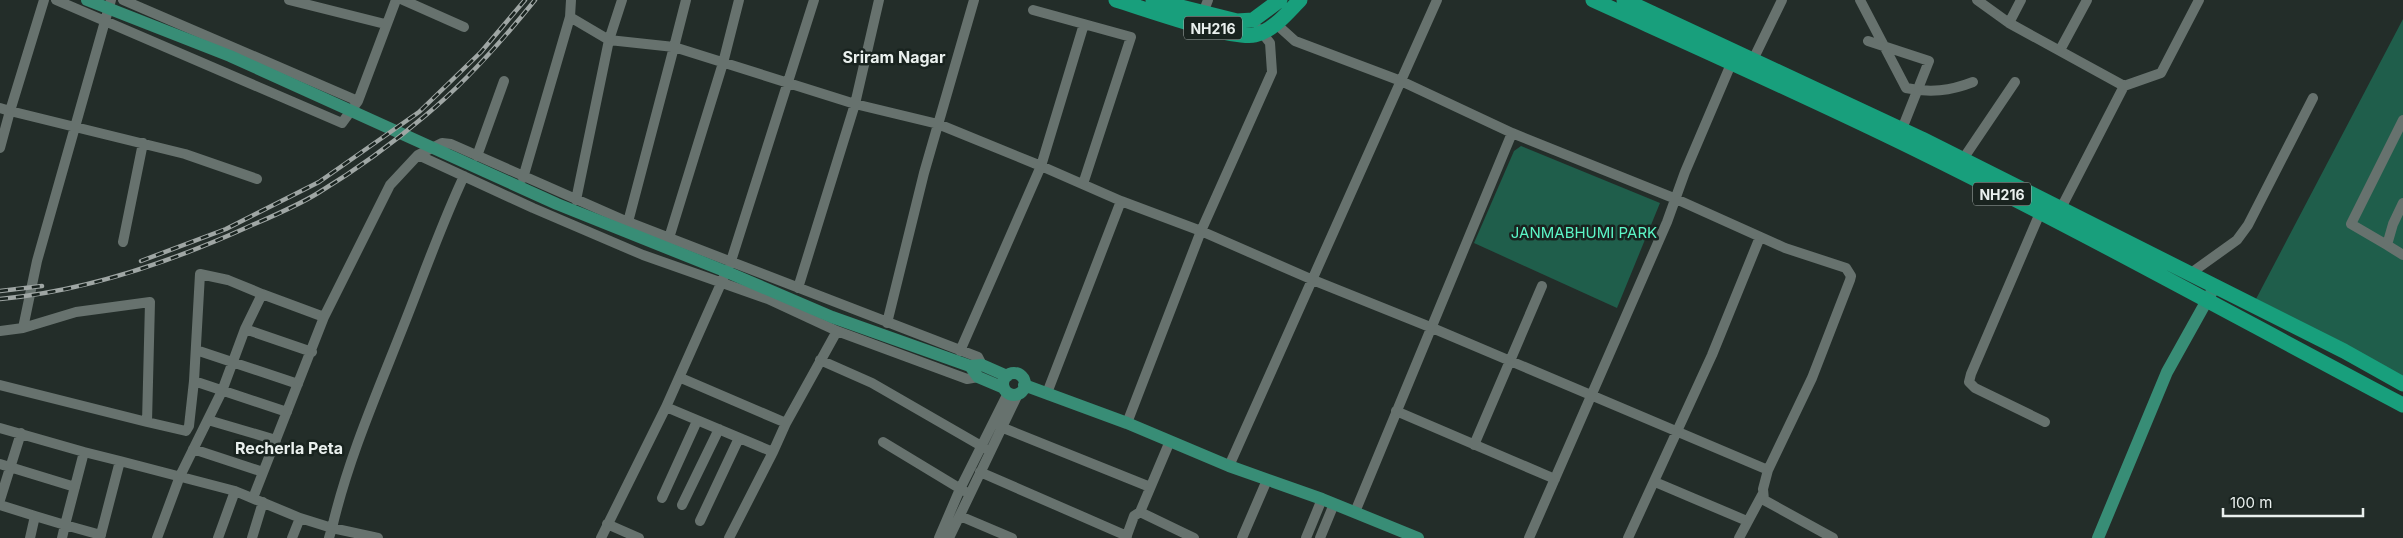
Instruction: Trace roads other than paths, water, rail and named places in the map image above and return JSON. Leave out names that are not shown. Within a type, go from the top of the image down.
[{"type":"highway","name":"NH216","points":[[1116,0],[1222,30],[1248,35],[1280,0]]},
{"type":"highway","name":"NH216","points":[[1153,0],[1205,7],[1230,20],[1257,26],[1275,23],[1300,0]]},
{"type":"highway","name":"NH216","points":[[1593,0],[1734,57]]},
{"type":"highway","name":"NH216","points":[[1624,0],[2040,213],[2058,214],[2191,273],[2344,351],[2403,384]]},
{"type":"highway","name":"NH216","points":[[1751,65],[1902,129],[1963,160],[2206,301],[2403,405]]},
{"type":"main road","points":[[87,0],[230,56],[558,204],[840,320],[955,355],[1012,387],[1047,393],[1127,423],[1229,466],[1328,501],[1414,537]]},
{"type":"main road","points":[[2098,538],[2167,372],[2215,286]]},
{"type":"street","points":[[0,148],[5,109],[44,0]]},
{"type":"street","points":[[56,0],[342,123],[358,100],[385,24],[396,0]]},
{"type":"street","points":[[23,328],[37,262],[111,0]]},
{"type":"street","points":[[123,0],[358,100]]},
{"type":"street","points":[[289,0],[385,24]]},
{"type":"street","points":[[403,0],[464,27]]},
{"type":"street","points":[[524,178],[570,17],[571,0]]},
{"type":"street","points":[[576,200],[609,40],[622,0]]},
{"type":"street","points":[[628,222],[686,0]]},
{"type":"street","points":[[669,238],[723,62],[739,0]]},
{"type":"street","points":[[601,538],[666,408],[731,261],[814,0]]},
{"type":"street","points":[[798,288],[855,104],[879,0]]},
{"type":"street","points":[[887,323],[906,238],[974,0]]},
{"type":"street","points":[[1229,466],[1437,0]]},
{"type":"street","points":[[1751,65],[1782,0]]},
{"type":"street","points":[[1860,0],[1882,46],[1906,88],[1948,91],[1974,82]]},
{"type":"street","points":[[1977,0],[2009,23],[2124,86]]},
{"type":"street","points":[[2009,23],[2021,0]]},
{"type":"street","points":[[2060,50],[2087,0]]},
{"type":"street","points":[[2058,214],[2124,86],[2160,73],[2199,0]]},
{"type":"street","points":[[1033,10],[1131,37],[1083,184]]},
{"type":"street","points":[[570,17],[609,40],[674,47],[855,104],[938,124],[1121,201],[1201,231],[1313,280],[1430,326],[1768,470]]},
{"type":"street","points":[[1275,23],[1295,41],[1401,81],[1512,133],[1676,199],[1760,237],[1846,268],[1851,276],[1812,378],[1768,470],[1762,495],[1747,521],[1740,538]]},
{"type":"street","points":[[252,538],[263,472],[324,318],[390,185],[414,158],[447,143],[628,222],[887,323],[955,355],[1041,166],[1084,24]]},
{"type":"street","points":[[1127,423],[1201,231],[1272,72],[1270,43],[1257,26]]},
{"type":"street","points":[[1868,41],[1928,61],[1902,129]]},
{"type":"street","points":[[1530,538],[1676,199],[1685,172],[1734,57]]},
{"type":"street","points":[[476,156],[504,81]]},
{"type":"street","points":[[1963,160],[2015,82]]},
{"type":"street","points":[[2191,273],[2237,240],[2248,225],[2313,98]]},
{"type":"street","points":[[5,109],[185,154],[257,179]]},
{"type":"street","points":[[2403,120],[2352,224],[2403,255]]},
{"type":"street","points":[[1355,512],[1430,326],[1512,133]]},
{"type":"street","points":[[123,242],[143,143]]},
{"type":"street","points":[[414,158],[464,176],[643,255],[768,299],[837,331],[967,379],[977,369]]},
{"type":"street","points":[[331,533],[339,497],[383,378],[448,211],[464,176]]},
{"type":"street","points":[[1047,393],[1121,201]]},
{"type":"street","points":[[2387,245],[2393,224],[2403,203]]},
{"type":"street","points":[[2040,213],[1970,374],[1969,382],[1975,388],[2045,422]]},
{"type":"street","points":[[1628,538],[1656,482],[1760,237]]},
{"type":"street","points":[[0,385],[186,431],[189,426],[194,381],[200,274],[228,280],[324,318]]},
{"type":"street","points":[[1474,445],[1542,286]]},
{"type":"street","points":[[157,538],[180,476],[222,391],[245,329],[262,294]]},
{"type":"street","points":[[0,331],[23,328],[76,312],[150,302],[147,422]]},
{"type":"street","points":[[245,329],[312,352]]},
{"type":"street","points":[[729,538],[786,423],[837,331]]},
{"type":"street","points":[[196,350],[298,384]]},
{"type":"street","points":[[820,360],[872,383],[986,448]]},
{"type":"street","points":[[680,378],[786,423]]},
{"type":"street","points":[[194,381],[287,412]]},
{"type":"street","points":[[939,538],[965,492],[1012,387]]},
{"type":"street","points":[[949,538],[960,516],[965,492],[980,472],[986,448],[1001,427],[1012,387]]},
{"type":"street","points":[[666,408],[773,452]]},
{"type":"street","points":[[1396,411],[1554,479]]},
{"type":"street","points":[[208,420],[276,440]]},
{"type":"street","points":[[662,498],[698,420]]},
{"type":"street","points":[[1001,427],[1150,487]]},
{"type":"street","points":[[0,428],[235,491],[331,533],[378,538]]},
{"type":"street","points":[[682,505],[719,430]]},
{"type":"street","points":[[0,500],[4,465],[21,433]]},
{"type":"street","points":[[700,521],[739,438]]},
{"type":"street","points":[[980,472],[1126,537],[1134,516],[1140,512],[1170,441]]},
{"type":"street","points":[[883,442],[965,492]]},
{"type":"street","points":[[193,449],[263,472]]},
{"type":"street","points":[[62,538],[84,452]]},
{"type":"street","points":[[0,505],[100,537],[120,461]]},
{"type":"street","points":[[4,465],[75,487]]},
{"type":"street","points":[[1242,538],[1268,480]]},
{"type":"street","points":[[1656,482],[1747,521]]},
{"type":"street","points":[[218,538],[235,491]]},
{"type":"street","points":[[1762,495],[1764,500],[1830,537]]},
{"type":"street","points":[[1306,538],[1328,501]]},
{"type":"street","points":[[1320,538],[1328,501]]},
{"type":"street","points":[[1140,512],[1189,537]]},
{"type":"street","points":[[30,538],[35,516]]},
{"type":"street","points":[[960,516],[1012,538]]},
{"type":"street","points":[[292,538],[300,518]]},
{"type":"street","points":[[607,524],[639,538]]},
{"type":"railway","points":[[141,261],[226,229],[319,182],[419,112],[481,52],[525,0]]},
{"type":"railway","points":[[0,299],[32,295],[97,282],[159,263],[220,239],[310,198],[374,156],[441,102],[484,60],[535,0]]},
{"type":"railway","points":[[0,291],[42,286]]},
{"type":"district","name":"Sriram Nagar","points":[[894,57]]},
{"type":"district","name":"Recherla Peta","points":[[289,448]]},
{"type":"park label","name":"JANMABHUMI PARK","points":[[1584,232]]}]
